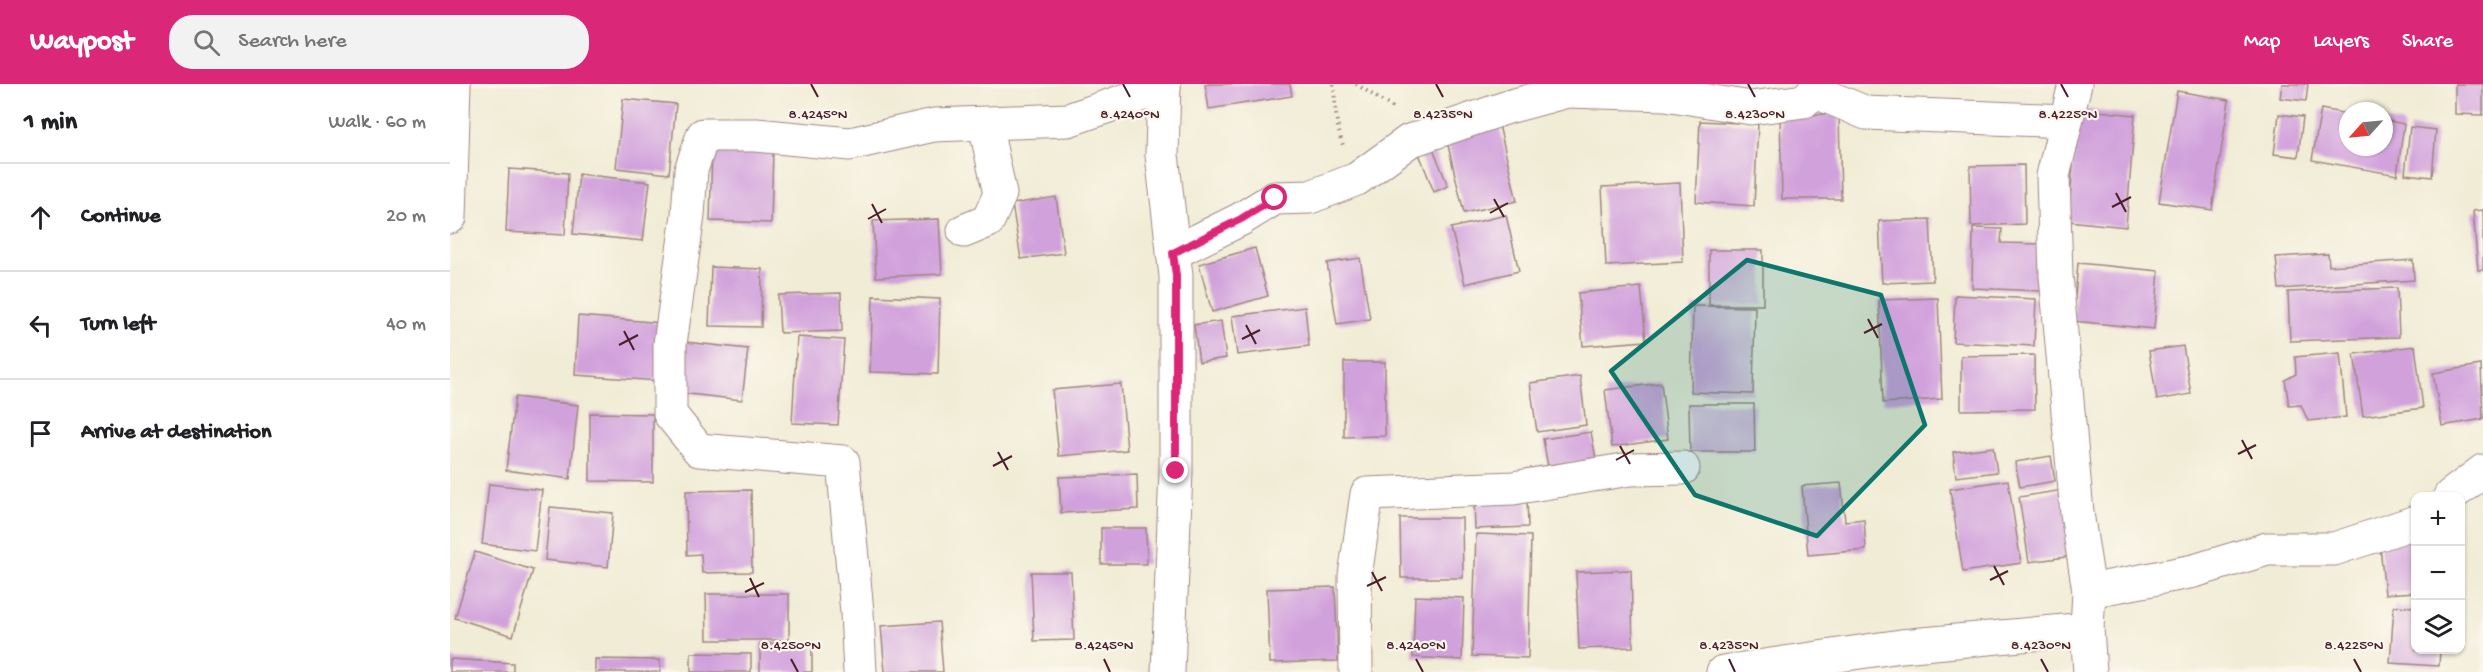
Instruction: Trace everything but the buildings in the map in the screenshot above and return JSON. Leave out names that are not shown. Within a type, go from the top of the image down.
[{"type":"street","points":[[450,217],[454,84]]},
{"type":"street","points":[[2075,84],[2053,176],[2056,276],[2078,513],[2089,591],[2087,628],[2090,672]]},
{"type":"street","points":[[860,672],[857,612],[843,462],[699,450],[670,414],[670,344],[688,215],[691,170],[703,135],[756,135],[850,144],[934,125],[1068,120],[1164,85],[1162,155],[1176,276],[1176,471],[1168,672]]},
{"type":"street","points":[[1173,253],[1241,219],[1275,198],[1310,197],[1357,179],[1409,141],[1508,107],[1567,92],[1614,88],[1751,108],[1804,101],[1817,85],[1826,96],[1866,113],[2066,121]]},
{"type":"street","points":[[964,231],[988,221],[1000,194],[985,124]]},
{"type":"street","points":[[1356,672],[1355,576],[1367,494],[1513,488],[1630,470],[1683,468]]},
{"type":"street","points":[[2455,492],[2483,471]]},
{"type":"street","points":[[2089,591],[2194,571],[2267,549],[2334,549],[2411,523]]},
{"type":"street","points":[[1723,672],[1901,646],[2087,628]]},
{"type":"path","points":[[1334,84],[1340,138],[1357,179]]},
{"type":"path","points":[[1356,84],[1392,106],[1422,136]]},
{"type":"highlighted area","points":[[1747,260],[1881,295],[1925,425],[1817,536],[1695,495],[1611,371]]},
{"type":"route","points":[[1176,471],[1176,276],[1173,253],[1241,219],[1275,198]]}]
